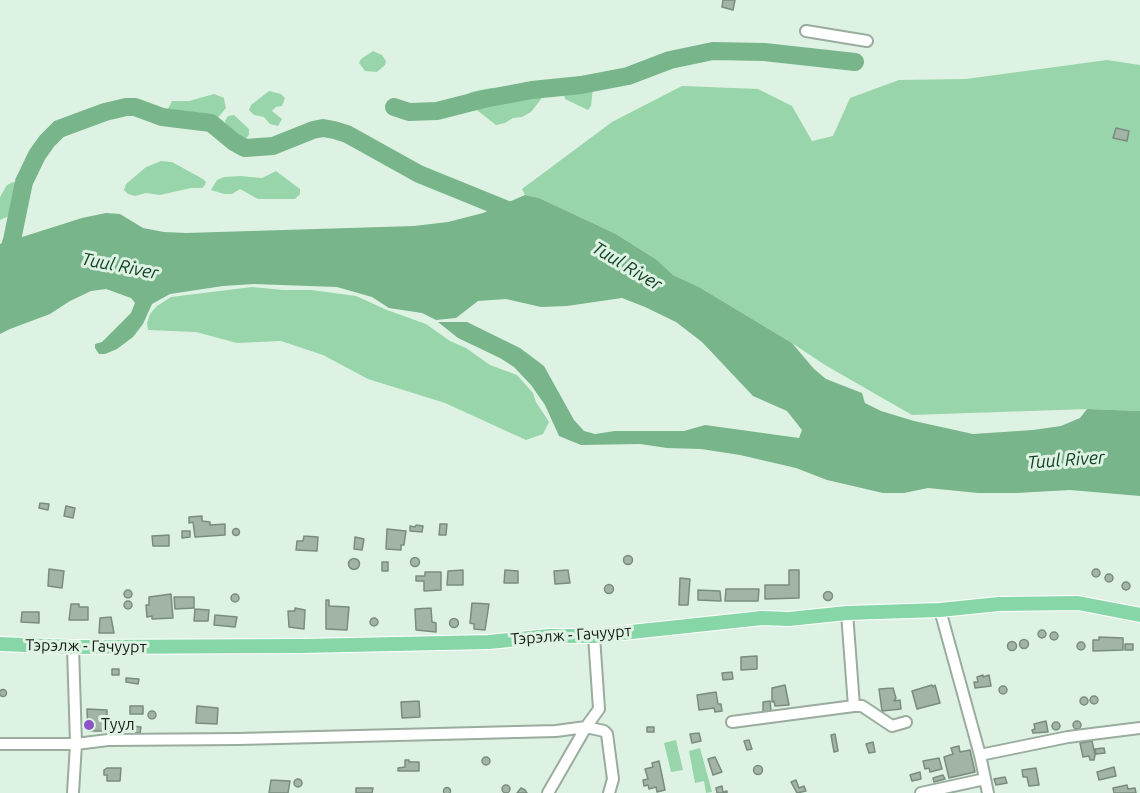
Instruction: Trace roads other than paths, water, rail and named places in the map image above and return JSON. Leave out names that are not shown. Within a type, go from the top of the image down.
[{"type":"main road","name":"Тэрэлж - Гачуурт","points":[[0,644],[73,647],[489,642],[549,636],[594,636],[762,618],[789,619],[999,604],[1078,603],[1140,615]]},
{"type":"street","points":[[806,31],[867,41]]},
{"type":"street","points":[[940,610],[980,755],[988,793]]},
{"type":"street","points":[[847,614],[854,706]]},
{"type":"street","points":[[548,793],[586,727],[599,710],[594,636]]},
{"type":"street","points":[[73,647],[76,744],[73,793]]},
{"type":"street","points":[[732,722],[862,706],[892,726],[906,722]]},
{"type":"street","points":[[0,744],[556,731],[586,727],[607,735],[614,779],[609,793]]},
{"type":"street","points":[[980,755],[1068,737],[1140,728]]},
{"type":"street","points":[[921,793],[985,779]]},
{"type":"water","name":"Tuul River","points":[[525,195],[539,198],[616,234],[657,260],[673,275],[699,287],[792,343],[814,369],[826,379],[862,393],[865,403],[881,411],[973,434],[1061,426],[1080,418],[1087,409],[1140,411],[1140,496],[1070,490],[978,493],[928,488],[904,493],[883,493],[827,480],[796,468],[740,455],[640,444],[581,445],[559,436],[545,405],[514,367],[458,338],[438,322],[467,322],[520,348],[544,366],[574,420],[584,431],[595,434],[615,431],[684,431],[705,425],[799,438],[802,430],[787,411],[753,396],[702,342],[676,322],[622,298],[567,306],[541,307],[506,299],[478,301],[456,318],[436,320],[422,313],[389,308],[372,297],[337,287],[254,284],[223,286],[170,294],[152,304],[143,324],[133,337],[117,349],[99,354],[95,344],[102,342],[131,313],[135,303],[131,298],[106,289],[91,291],[50,314],[0,334],[0,244],[82,218],[106,213],[120,214],[143,228],[186,233],[414,226],[448,222],[483,213]]},
{"type":"waterway","points":[[394,107],[409,112],[437,111],[532,90],[581,85],[628,76],[670,60],[713,51],[764,52],[855,62]]},
{"type":"waterway","points":[[0,278],[12,240],[24,182],[37,155],[47,141],[59,129],[105,112],[126,107],[135,107],[162,117],[211,123],[245,148],[273,146],[313,130],[323,128],[334,130],[347,134],[419,174],[520,215]]},
{"type":"place","name":"Туул","points":[[89,725]]}]
